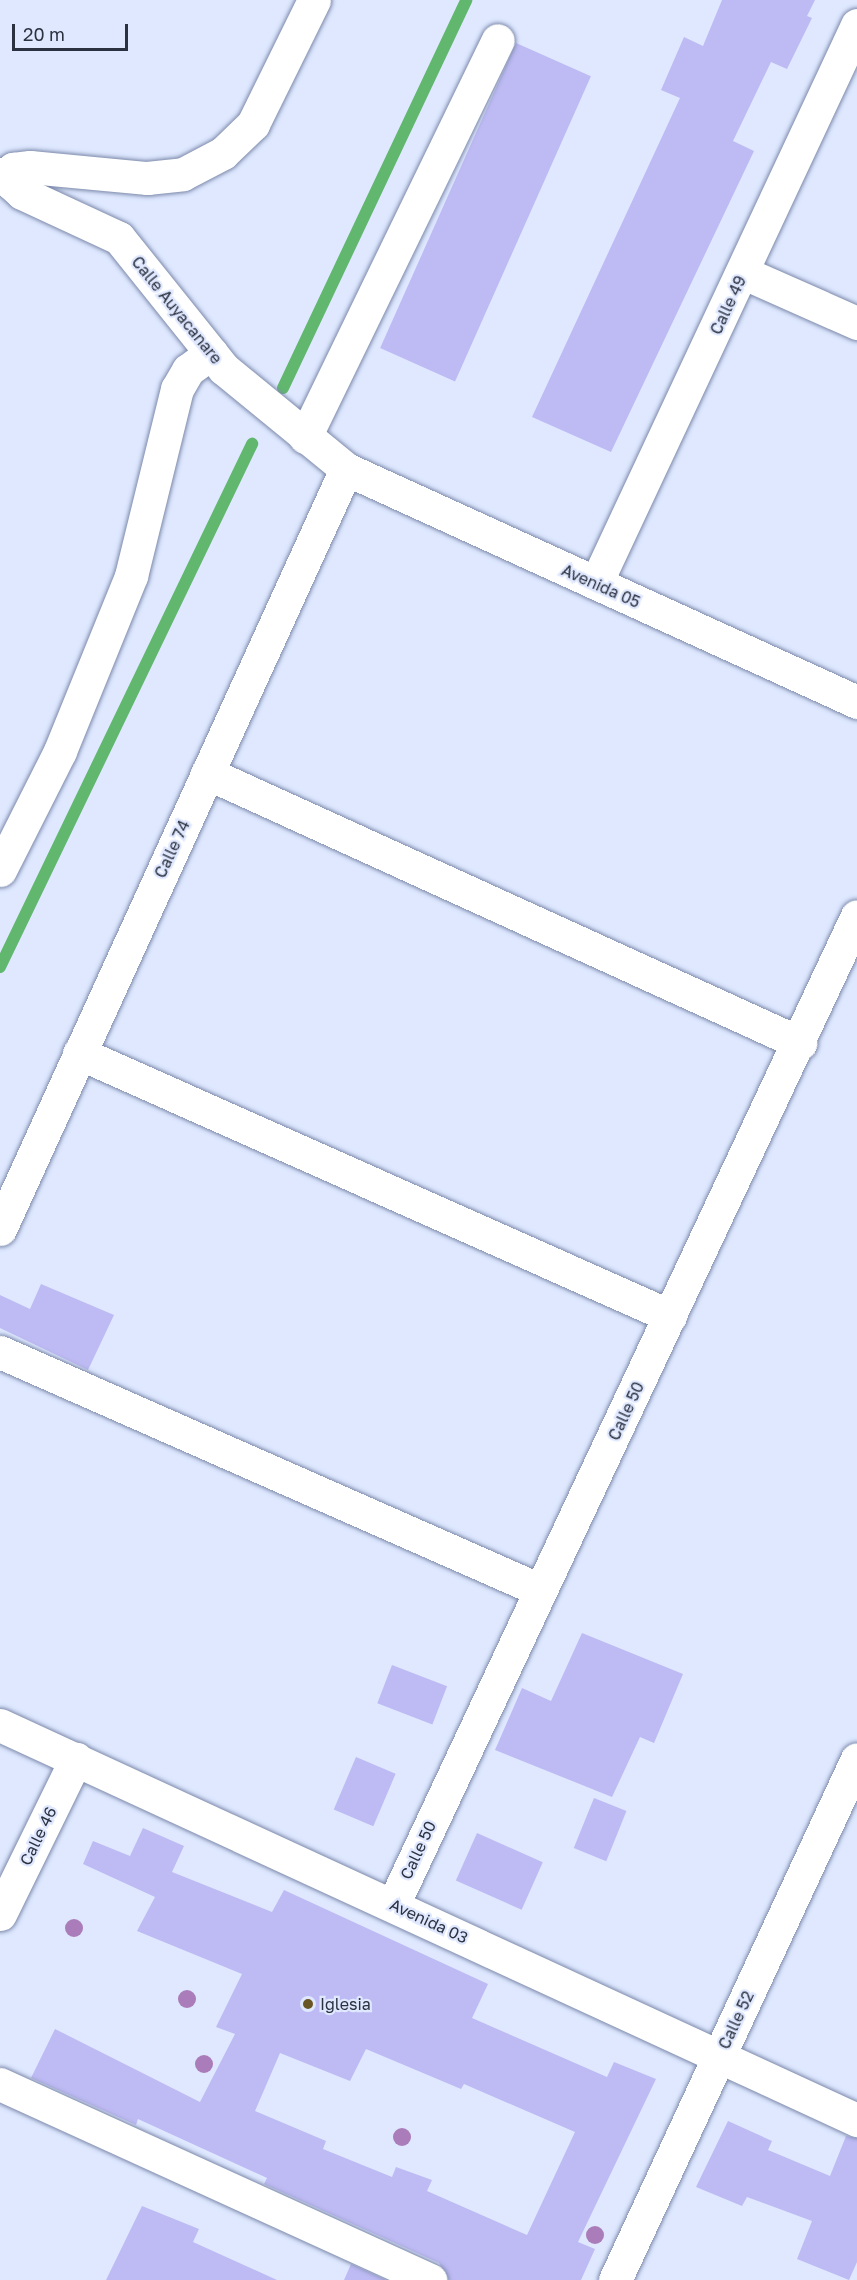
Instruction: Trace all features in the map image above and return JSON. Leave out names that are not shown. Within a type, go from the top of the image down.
[{"type":"street","points":[[5,175],[13,169],[30,166],[147,178],[183,174],[223,153],[253,124],[314,0]]},
{"type":"street","name":"Calle 49","points":[[596,584],[744,273],[857,25]]},
{"type":"street","points":[[305,437],[498,40]]},
{"type":"street","name":"Calle Auyacanare","points":[[5,175],[22,193],[120,238],[211,353],[252,395],[346,469]]},
{"type":"street","points":[[744,273],[857,323]]},
{"type":"street","points":[[0,870],[60,751],[131,576],[177,389],[188,370],[211,353]]},
{"type":"street","name":"Avenida 05","points":[[346,469],[857,702]]},
{"type":"street","name":"Calle 74","points":[[0,1229],[346,469]]},
{"type":"street","points":[[207,773],[800,1043]]},
{"type":"street","name":"Calle 50","points":[[393,1905],[800,1043],[857,916]]},
{"type":"street","points":[[79,1053],[670,1316]]},
{"type":"street","points":[[0,1352],[540,1590]]},
{"type":"street","name":"Avenida 03","points":[[0,1725],[857,2120]]},
{"type":"street","name":"Calle 46","points":[[0,1914],[76,1759]]},
{"type":"street","name":"Calle 52","points":[[615,2280],[857,1760]]},
{"type":"street","points":[[0,2084],[431,2280]]},
{"type":"building","points":[[722,0],[815,0],[807,16],[812,18],[787,69],[771,62],[733,141],[754,151],[611,452],[532,417],[680,98],[661,90],[684,37],[703,46]]},
{"type":"building","points":[[516,43],[591,76],[455,381],[380,348]]},
{"type":"building","points":[[41,1284],[114,1315],[88,1370],[0,1328],[0,1295],[30,1309]]},
{"type":"building","points":[[582,1633],[683,1674],[654,1743],[640,1737],[612,1797],[495,1750],[522,1688],[551,1701]]},
{"type":"building","points":[[392,1665],[447,1686],[432,1724],[377,1703]]},
{"type":"building","points":[[356,1757],[396,1774],[373,1826],[334,1809]]},
{"type":"building","points":[[594,1798],[626,1811],[606,1861],[574,1848]]},
{"type":"building","points":[[143,1828],[184,1846],[172,1872],[272,1912],[284,1890],[488,1984],[472,2018],[607,2077],[614,2062],[656,2079],[578,2242],[595,2249],[581,2280],[449,2280],[439,2263],[264,2184],[267,2178],[138,2119],[136,2125],[31,2078],[55,2029],[200,2102],[235,2034],[216,2027],[242,1974],[137,1931],[155,1897],[83,1864],[93,1841],[130,1856]],"holes":[[[366,2049],[461,2089],[464,2084],[575,2132],[527,2235],[427,2191],[432,2180],[396,2167],[392,2177],[323,2149],[326,2141],[255,2111],[280,2053],[350,2081]]]},
{"type":"building","points":[[477,1833],[543,1862],[522,1910],[456,1881]]},
{"type":"building","points":[[728,2121],[772,2141],[768,2150],[830,2176],[846,2136],[857,2138],[857,2262],[849,2280],[797,2259],[812,2221],[747,2197],[742,2206],[696,2187]]},
{"type":"building","points":[[142,2206],[199,2229],[193,2242],[277,2280],[106,2280]]},
{"type":"building","points":[[351,2264],[386,2280],[344,2280]]},
{"type":"waterway","points":[[283,388],[466,0]]},
{"type":"waterway","points":[[0,967],[252,444]]},
{"type":"place","name":"Iglesia","points":[[308,2004]]}]
